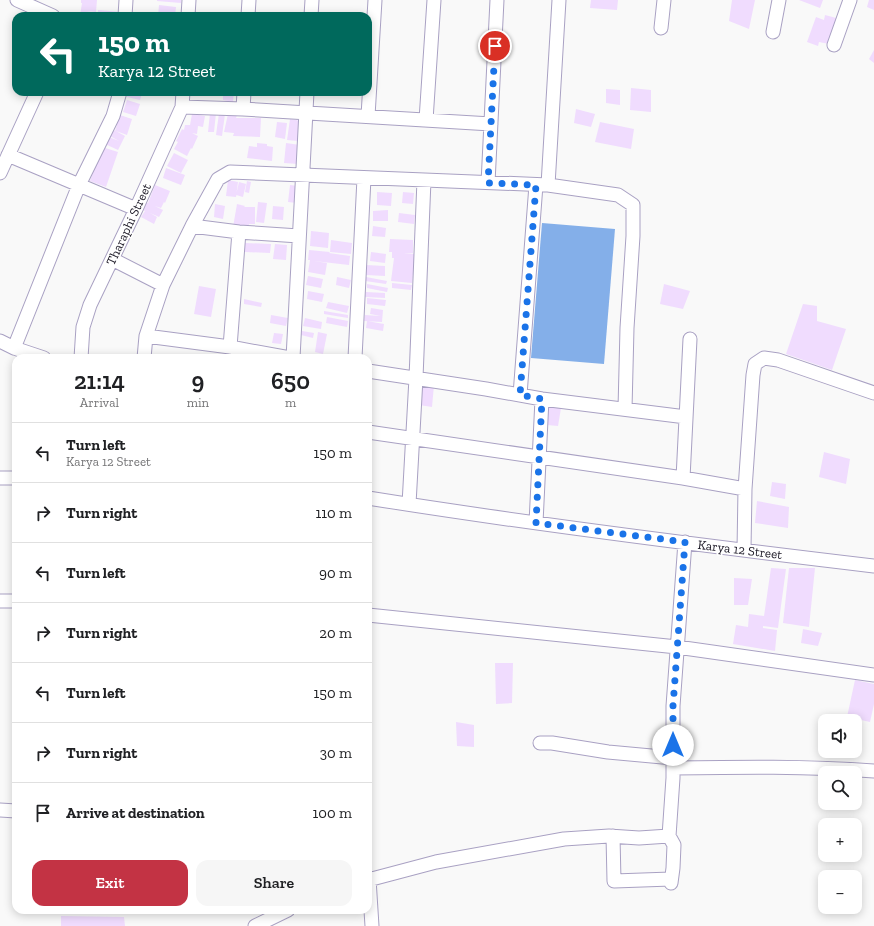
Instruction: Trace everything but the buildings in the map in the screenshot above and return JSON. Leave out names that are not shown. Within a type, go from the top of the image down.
[{"type":"street","points":[[17,0],[44,12]]},
{"type":"street","points":[[125,12],[126,0]]},
{"type":"street","points":[[188,12],[189,0]]},
{"type":"street","points":[[248,12],[249,0]]},
{"type":"street","points":[[311,12],[312,0]]},
{"type":"street","points":[[372,50],[375,0]]},
{"type":"street","points":[[426,120],[434,0]]},
{"type":"street","points":[[488,183],[497,0]]},
{"type":"street","points":[[520,395],[542,185],[559,0]]},
{"type":"street","points":[[660,28],[664,0]]},
{"type":"street","points":[[773,32],[778,0]]},
{"type":"street","points":[[834,45],[850,0]]},
{"type":"street","points":[[0,173],[34,96]]},
{"type":"street","points":[[14,348],[79,185],[113,116],[119,96]]},
{"type":"street","name":"Tharaphi Street","points":[[81,354],[83,327],[90,305],[136,209],[182,107],[183,96]]},
{"type":"street","points":[[243,109],[244,96]]},
{"type":"street","points":[[292,354],[306,96]]},
{"type":"street","points":[[368,116],[369,96]]},
{"type":"street","points":[[182,107],[243,109],[491,124]]},
{"type":"street","points":[[8,155],[136,209]]},
{"type":"street","points":[[144,354],[146,336],[163,285],[192,226],[218,179],[230,172],[542,185],[618,196],[633,205],[633,236],[627,328],[625,409]]},
{"type":"street","points":[[355,354],[364,178]]},
{"type":"street","points":[[409,504],[424,180]]},
{"type":"street","points":[[192,226],[239,232],[299,236]]},
{"type":"street","points":[[230,348],[239,232]]},
{"type":"street","points":[[112,260],[163,285]]},
{"type":"street","points":[[146,336],[267,354]]},
{"type":"street","points":[[683,478],[690,339]]},
{"type":"street","points":[[0,341],[14,348],[32,354]]},
{"type":"street","points":[[744,550],[746,489],[753,375],[755,364],[764,358],[778,360],[874,393]]},
{"type":"street","points":[[372,371],[542,399],[686,417]]},
{"type":"street","points":[[536,523],[542,399]]},
{"type":"street","points":[[372,433],[683,478],[746,489]]},
{"type":"street","points":[[0,478],[12,478]]},
{"type":"street","name":"Karya 12 Street","points":[[372,499],[536,523],[874,566]]},
{"type":"street","points":[[613,836],[614,881],[671,881],[674,845],[669,836],[673,763],[673,706],[685,542]]},
{"type":"street","points":[[0,601],[12,601]]},
{"type":"street","points":[[372,615],[678,648],[874,675]]},
{"type":"street","points":[[540,743],[552,743],[673,763],[874,771]]},
{"type":"street","points":[[0,810],[12,811]]},
{"type":"street","points":[[372,878],[436,862],[564,839],[613,836],[638,838],[669,836]]},
{"type":"street","points":[[255,926],[279,914]]},
{"type":"street","points":[[371,914],[372,926]]},
{"type":"water","points":[[542,223],[615,229],[604,364],[531,358]]},
{"type":"route","points":[[495,46],[488,183],[536,185],[520,395],[542,399],[536,523],[685,542],[673,706],[673,745]]}]
